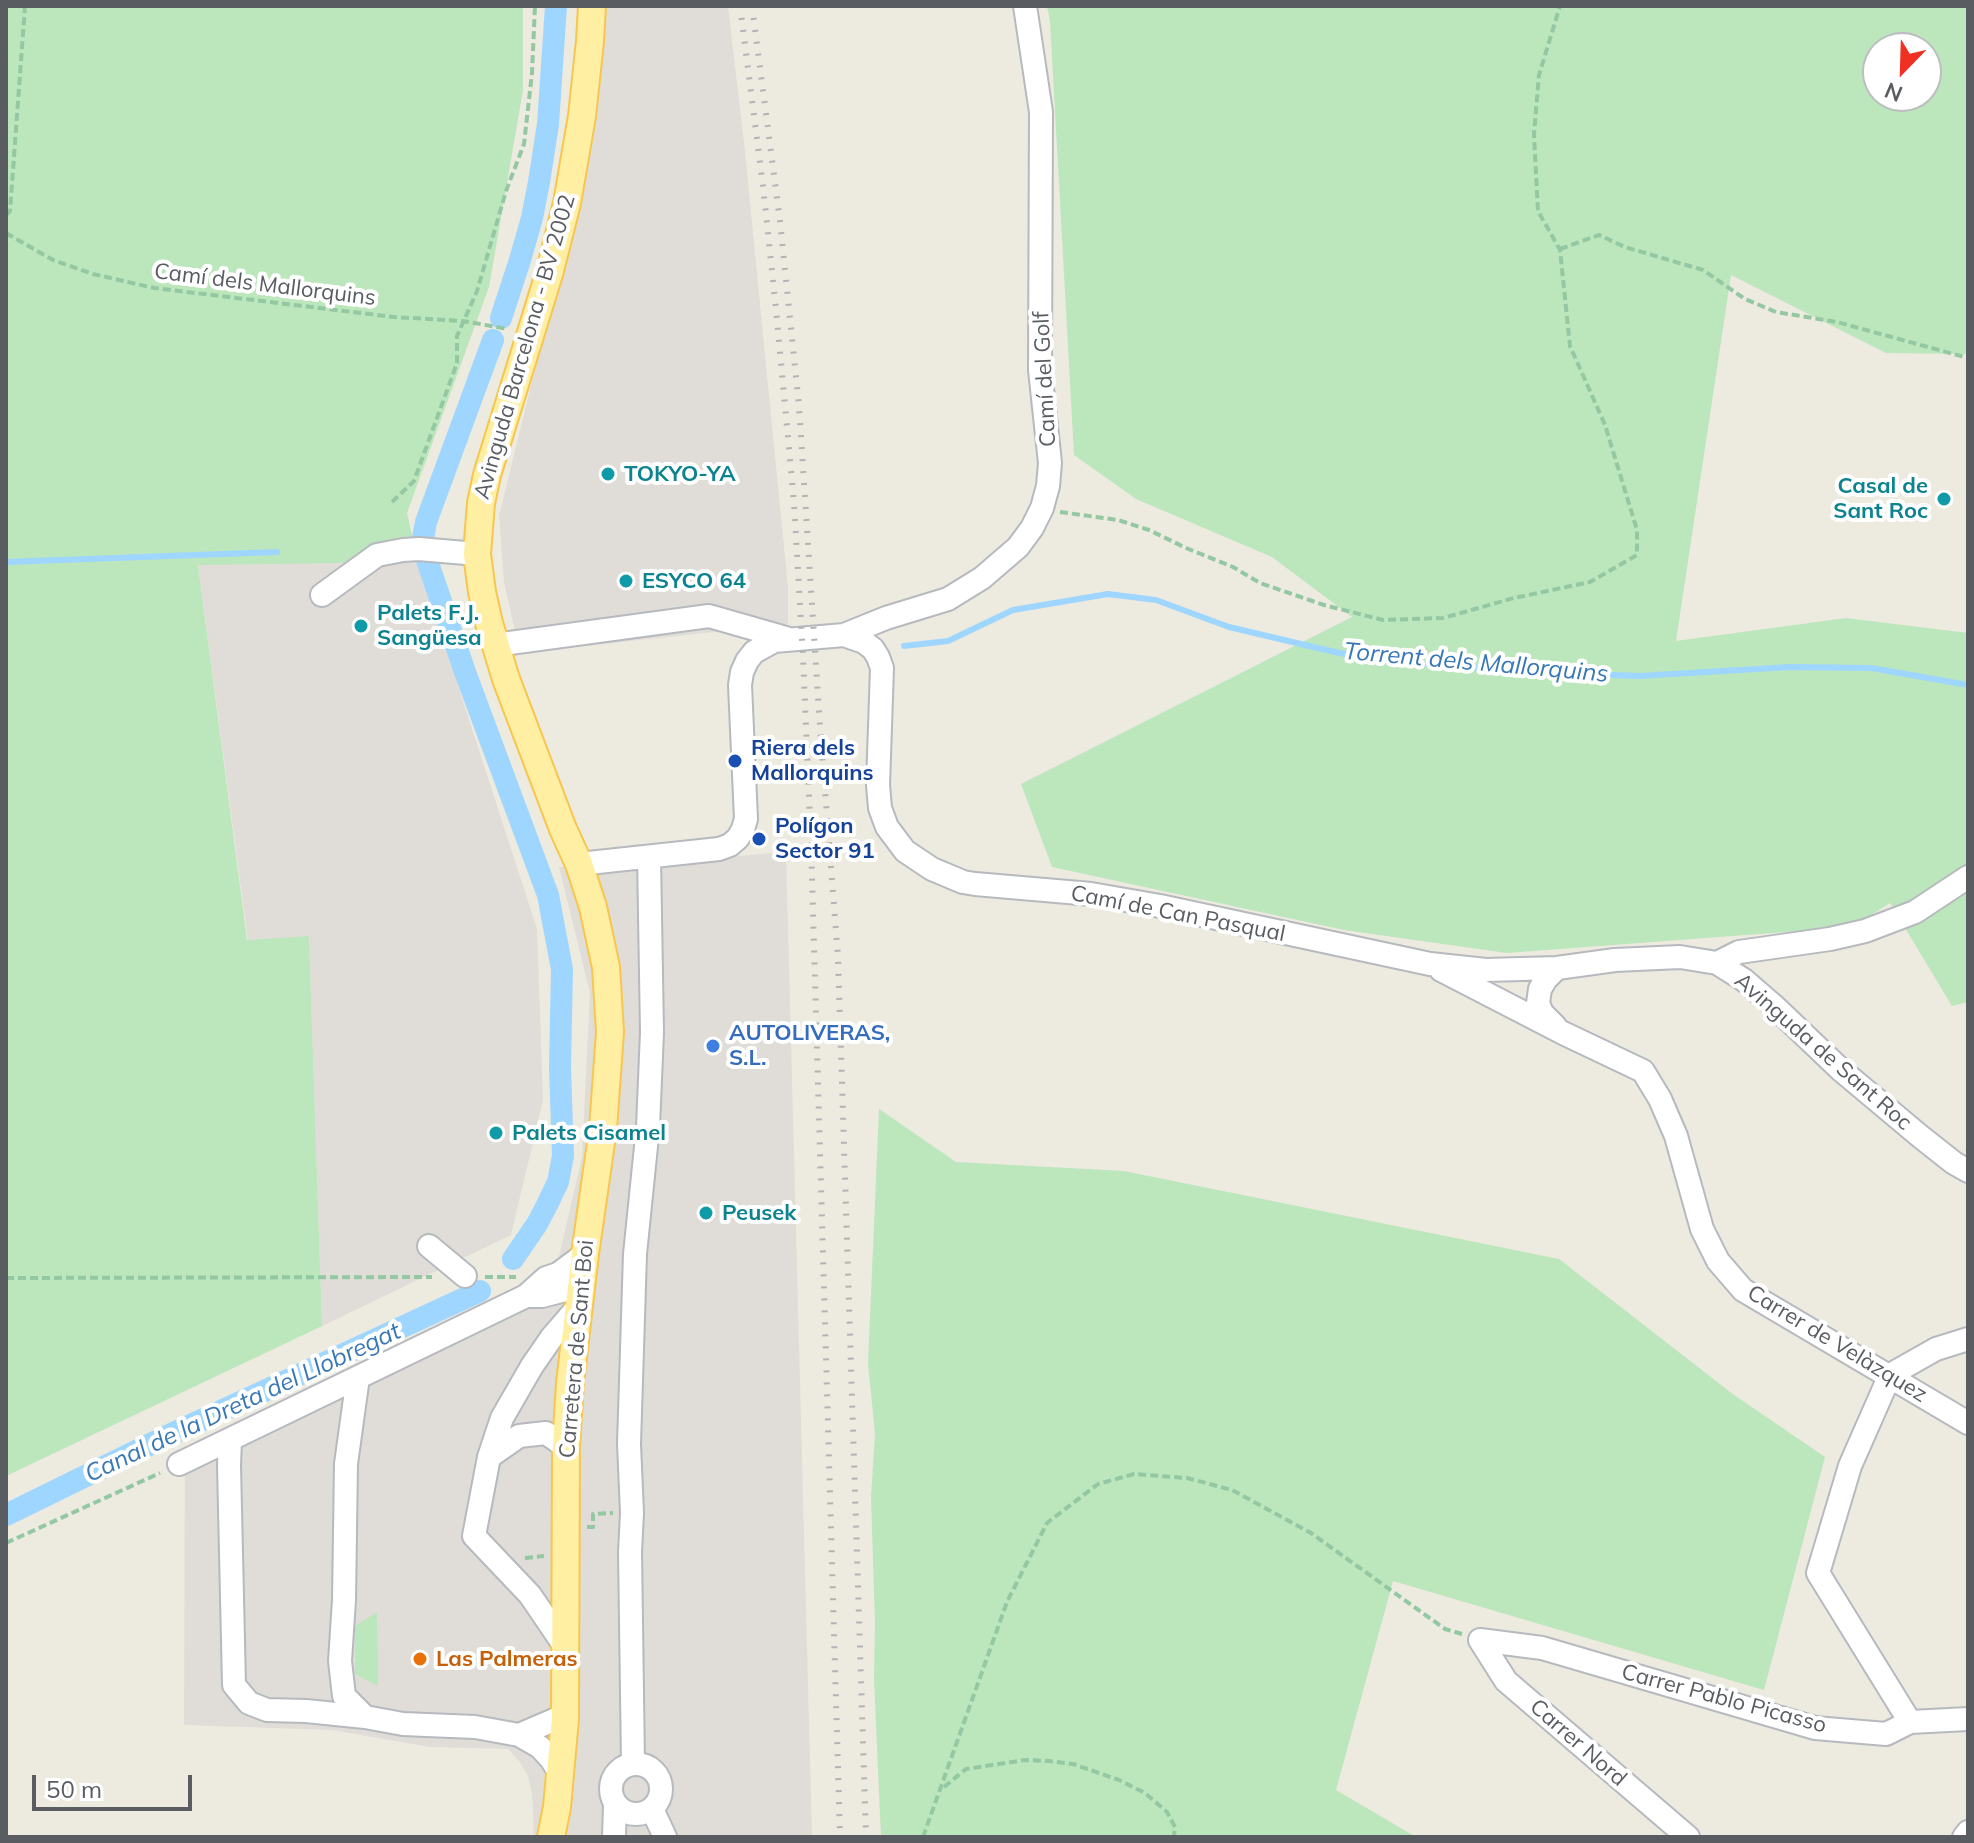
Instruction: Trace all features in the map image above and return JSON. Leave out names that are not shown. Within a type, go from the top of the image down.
[{"type":"main road","name":"Avinguda Barcelona - BV 2002","points":[[579,864],[506,679],[482,592],[477,554],[487,475],[555,250],[577,151],[587,79],[592,6]]},
{"type":"main road","name":"Carretera de Sant Boi","points":[[551,1837],[557,1807],[565,1719],[566,1447],[570,1383],[603,1129],[610,1032],[606,967],[593,907],[579,864]]},
{"type":"street","name":"Camí del Golf","points":[[844,635],[948,599],[982,578],[1018,547],[1042,508],[1050,463],[1040,370],[1041,112],[1025,6]]},
{"type":"street","points":[[322,595],[377,555],[419,549],[477,554]]},
{"type":"street","points":[[495,645],[709,616],[788,638]]},
{"type":"street","points":[[579,864],[719,849],[730,845],[738,838],[746,819],[740,685],[747,661],[754,652],[774,641],[844,635]]},
{"type":"street","name":"Camí de Can Pasqual","points":[[844,635],[864,642],[878,657],[882,668],[877,765],[880,808],[898,844],[922,864],[963,882],[1105,896],[1430,964]]},
{"type":"street","points":[[633,1764],[629,1444],[635,1254],[648,1127],[652,1032],[649,857]]},
{"type":"street","points":[[1717,963],[1739,952],[1865,931],[1915,912],[1968,877]]},
{"type":"street","name":"Avinguda de Sant Roc","points":[[1430,964],[1486,970],[1557,968],[1615,960],[1680,957],[1717,963],[1744,980],[1841,1070],[1954,1163],[1968,1171]]},
{"type":"street","name":"Carrer de Velàzquez","points":[[1430,964],[1643,1071],[1660,1099],[1676,1136],[1702,1229],[1718,1261],[1743,1290],[1968,1423]]},
{"type":"street","name":"Carrer de Velàzquez","points":[[1557,968],[1540,989],[1538,1003],[1542,1013],[1563,1033]]},
{"type":"street","points":[[429,1246],[465,1276]]},
{"type":"street","points":[[179,1464],[538,1290],[585,1254]]},
{"type":"street","points":[[538,1290],[580,1296],[532,1366],[502,1418],[489,1457],[474,1536],[530,1595],[566,1648]]},
{"type":"street","points":[[538,1290],[550,1301],[554,1315],[552,1337]]},
{"type":"street","points":[[1910,1722],[1818,1573],[1850,1466],[1890,1375],[1936,1349],[1968,1339]]},
{"type":"street","points":[[358,1377],[346,1464],[340,1661],[344,1696],[365,1717]]},
{"type":"street","points":[[489,1457],[519,1436],[546,1433],[566,1447]]},
{"type":"street","points":[[230,1440],[234,1685],[249,1703],[267,1710],[365,1717],[403,1724],[475,1727],[519,1735],[540,1747],[560,1773]]},
{"type":"street","name":"Carrer Pablo Picasso","points":[[1480,1640],[1542,1648],[1815,1728],[1886,1734],[1910,1722],[1968,1719]]},
{"type":"street","name":"Carrer Nord","points":[[1480,1640],[1506,1681],[1688,1837]]},
{"type":"street","points":[[519,1735],[535,1726],[565,1719]]},
{"type":"street","points":[[519,1735],[526,1751],[541,1769],[557,1807]]},
{"type":"street","points":[[633,1764],[649,1768],[661,1787],[658,1803],[638,1815],[629,1814],[615,1804],[610,1787],[617,1771],[633,1764]]},
{"type":"street","points":[[614,1837],[615,1804]]},
{"type":"street","points":[[652,1809],[665,1837]]},
{"type":"street","points":[[1964,1837],[1968,1832]]},
{"type":"path","points":[[6,215],[10,211],[25,6]]},
{"type":"path","points":[[392,502],[414,481],[457,363],[457,336],[477,291],[506,191],[524,144],[535,6]]},
{"type":"path","points":[[1042,508],[1118,520],[1149,530],[1233,567],[1260,583],[1324,605],[1383,620],[1443,618],[1514,598],[1590,582],[1637,555],[1637,530],[1605,425],[1570,346],[1560,250],[1538,211],[1534,134],[1539,75],[1560,6]]},
{"type":"path","name":"Camí dels Mallorquins","points":[[6,233],[53,260],[93,274],[154,288],[394,317],[463,321],[530,333]]},
{"type":"path","points":[[1560,250],[1599,235],[1625,247],[1703,270],[1745,299],[1776,312],[1837,322],[1968,358]]},
{"type":"path","points":[[6,1278],[465,1276],[538,1290]]},
{"type":"path","points":[[6,1543],[179,1464]]},
{"type":"path","points":[[923,1837],[1007,1602],[1047,1523],[1098,1484],[1134,1474],[1187,1478],[1232,1490],[1311,1533],[1445,1629],[1480,1640]]},
{"type":"path","points":[[584,1527],[593,1527],[593,1514],[632,1513]]},
{"type":"path","points":[[942,1788],[966,1769],[1025,1760],[1073,1764],[1145,1793],[1167,1812],[1175,1827],[1174,1837]]},
{"type":"shaded area","points":[[599,6],[728,6],[788,588],[788,624],[520,653],[504,582],[499,516],[590,145]]},
{"type":"shaded area","points":[[418,562],[537,929],[543,1100],[511,1235],[322,1326],[309,936],[248,941],[198,564]]},
{"type":"shaded area","points":[[786,852],[812,1837],[534,1837],[528,1776],[508,1749],[430,1747],[332,1730],[184,1725],[185,1451],[511,1300],[558,1261],[582,1157],[590,993],[559,867],[656,863]]},
{"type":"green space","points":[[6,6],[523,6],[523,90],[489,287],[407,513],[418,562],[198,565],[247,940],[309,936],[322,1326],[6,1476]]},
{"type":"green space","points":[[1047,6],[1968,6],[1968,354],[1886,353],[1731,275],[1676,641],[1846,618],[1968,633],[1968,1002],[1952,1006],[1890,903],[1852,927],[1507,953],[1344,930],[1052,867],[1021,784],[1352,617],[1272,557],[1136,499],[1074,455]]},
{"type":"green space","points":[[879,1109],[956,1162],[1124,1171],[1559,1259],[1734,1395],[1825,1457],[1764,1690],[1393,1581],[1336,1790],[1416,1837],[881,1837],[871,1497],[875,1433],[868,1364]]},
{"type":"green space","points":[[377,1612],[378,1686],[355,1674],[355,1626]]},
{"type":"waterway","name":"Canal de la Dreta del Llobregat","points":[[501,318],[532,218],[539,182],[548,124],[556,6]]},
{"type":"waterway","name":"Canal de la Dreta del Llobregat","points":[[423,538],[426,522],[493,340]]},
{"type":"waterway","name":"Riera dels Mallorquins","points":[[6,562],[277,552]]},
{"type":"waterway","name":"Canal de la Dreta del Llobregat","points":[[427,560],[548,895],[562,969],[560,1067],[563,1156],[558,1182],[547,1205],[513,1259]]},
{"type":"waterway","name":"Torrent dels Mallorquins","points":[[904,646],[948,641],[1013,610],[1108,594],[1156,600],[1229,627],[1339,653],[1422,664],[1639,676],[1790,667],[1871,668],[1968,685]]},
{"type":"waterway","name":"Canal de la Dreta del Llobregat","points":[[6,1515],[165,1437],[480,1291]]},
{"type":"railway","points":[[740,6],[776,309],[794,502],[803,656],[840,1837]]},
{"type":"railway","points":[[752,6],[780,221],[799,406],[838,957],[866,1837]]},
{"type":"place","name":"TOKYO-YA","points":[[608,474]]},
{"type":"place","name":"Casal de Sant Roc","points":[[1944,499]]},
{"type":"place","name":"ESYCO 64","points":[[626,581]]},
{"type":"place","name":"Palets F.J. Sangüesa","points":[[361,626]]},
{"type":"place","name":"Riera dels Mallorquins","points":[[735,761]]},
{"type":"place","name":"Polígon Sector 91","points":[[759,839]]},
{"type":"place","name":"AUTOLIVERAS, S.L.","points":[[713,1046]]},
{"type":"place","name":"Palets Cisamel","points":[[496,1133]]},
{"type":"place","name":"Peusek","points":[[706,1213]]},
{"type":"place","name":"Las Palmeras","points":[[420,1659]]}]
